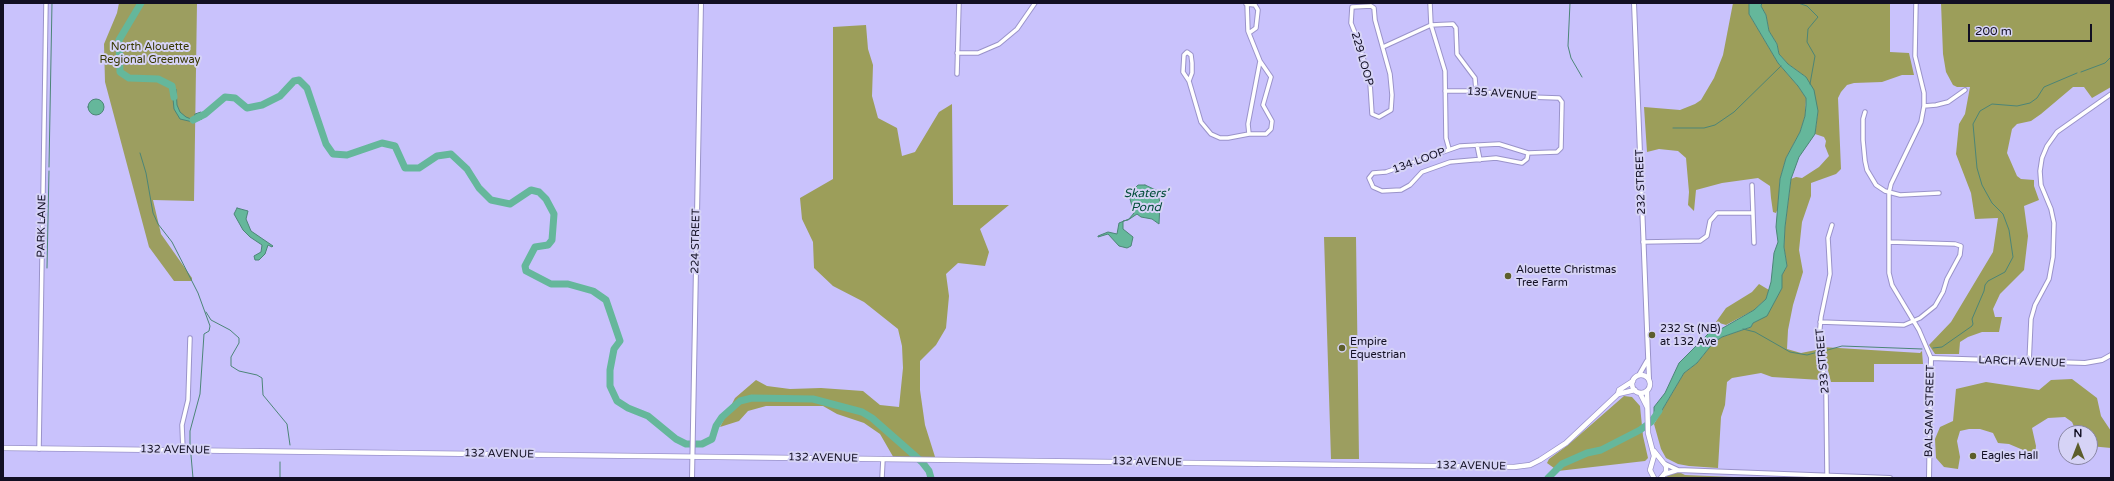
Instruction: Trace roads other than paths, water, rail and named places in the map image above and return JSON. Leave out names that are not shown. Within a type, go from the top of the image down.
[{"type":"main road","points":[[1647,408],[1637,392],[1633,381],[1638,376],[1644,376],[1649,380],[1650,385],[1647,391],[1649,435],[1653,450],[1653,463],[1650,470],[1653,477],[1662,476],[1667,469],[1653,450]]},
{"type":"main road","name":"132 AVENUE","points":[[3,448],[1514,467],[1530,465],[1539,461],[1560,447],[1618,394],[1620,390],[1633,381]]},
{"type":"main road","points":[[1637,392],[1647,391]]},
{"type":"main road","name":"132 AVENUE","points":[[1618,394],[1637,392]]},
{"type":"main road","points":[[1653,463],[1663,462]]},
{"type":"street","name":"PARK LANE","points":[[39,449],[46,3]]},
{"type":"street","name":"224 STREET","points":[[692,478],[701,3]]},
{"type":"street","points":[[957,74],[959,3]]},
{"type":"street","points":[[957,53],[978,53],[1000,44],[1017,29],[1035,3]]},
{"type":"street","points":[[1430,3],[1431,25],[1445,71],[1446,138],[1449,150]]},
{"type":"street","name":"232 STREET","points":[[1634,3],[1649,380]]},
{"type":"street","name":"BALSAM STREET","points":[[1916,3],[1915,56],[1924,93],[1924,106],[1920,122],[1891,184],[1889,273],[1892,285],[1924,338],[1931,358],[1929,478]]},
{"type":"street","points":[[1189,81],[1192,73],[1192,63],[1191,55],[1188,52],[1184,55],[1184,72],[1189,81],[1201,122],[1211,134],[1220,138],[1228,138],[1249,134],[1266,134],[1271,129],[1272,121],[1263,105],[1271,77],[1260,61],[1249,33],[1246,4],[1255,5],[1258,10],[1256,28],[1249,33]]},
{"type":"street","name":"229 LOOP","points":[[1370,6],[1374,8],[1375,20],[1383,47],[1390,74],[1392,108],[1390,112],[1376,117],[1372,114],[1371,88],[1360,43],[1351,23],[1352,7],[1370,6]]},
{"type":"street","points":[[1383,47],[1431,25],[1451,23],[1456,28],[1457,54],[1475,78],[1476,91]]},
{"type":"street","points":[[1249,134],[1248,124],[1260,61]]},
{"type":"street","points":[[1924,106],[1948,102],[1965,90]]},
{"type":"street","name":"135 AVENUE","points":[[1445,91],[1476,91],[1529,97],[1559,98],[1562,102],[1563,144],[1561,149]]},
{"type":"street","points":[[2028,363],[2031,319],[2035,305],[2049,279],[2053,257],[2053,217],[2041,185],[2040,171],[2042,158],[2047,146],[2057,132],[2111,94]]},
{"type":"street","points":[[1866,112],[1863,119],[1863,140],[1867,170],[1878,187],[1890,193],[1900,195],[1939,193]]},
{"type":"street","points":[[1478,144],[1480,160]]},
{"type":"street","name":"134 LOOP","points":[[1528,153],[1527,159],[1522,163],[1496,158],[1450,162],[1422,172],[1407,187],[1401,190],[1382,191],[1374,187],[1370,181],[1370,175],[1373,172],[1386,172],[1460,146],[1499,144],[1528,153],[1557,152],[1561,149]]},
{"type":"street","points":[[1752,185],[1754,243]]},
{"type":"street","points":[[1643,242],[1700,241],[1707,236],[1712,218],[1717,213],[1752,213]]},
{"type":"street","name":"233 STREET","points":[[1827,475],[1826,392],[1819,338],[1820,322],[1830,274],[1828,238],[1832,225]]},
{"type":"street","points":[[1820,322],[1904,325],[1914,322],[1935,306],[1960,255],[1961,246],[1955,244],[1889,242]]},
{"type":"street","points":[[183,450],[182,425],[188,400],[190,338]]},
{"type":"street","name":"LARCH AVENUE","points":[[1931,358],[2028,363],[2085,363],[2102,360],[2111,355]]},
{"type":"street","points":[[1638,376],[1648,360]]},
{"type":"street","points":[[882,478],[883,459]]},
{"type":"street","points":[[1663,462],[1678,470]]},
{"type":"street","points":[[1662,476],[1678,470],[1890,478]]},
{"type":"water","points":[[1749,3],[1762,3],[1761,6],[1766,15],[1769,31],[1777,44],[1779,54],[1788,64],[1806,77],[1814,90],[1818,111],[1815,134],[1799,157],[1791,179],[1784,247],[1787,266],[1782,275],[1782,288],[1767,316],[1753,323],[1751,327],[1722,337],[1713,343],[1697,363],[1684,373],[1658,417],[1654,419],[1654,407],[1665,393],[1679,363],[1710,332],[1721,329],[1754,310],[1766,299],[1771,282],[1774,253],[1778,242],[1776,227],[1780,179],[1786,158],[1800,132],[1805,116],[1806,98],[1798,86],[1778,63],[1749,14]]},
{"type":"water","points":[[172,88],[176,89],[177,105],[180,112],[191,119],[194,118],[195,114],[201,112],[202,119],[193,122],[180,119],[174,109]]},
{"type":"water","points":[[96,99],[103,104],[104,107],[99,114],[96,115],[89,110],[88,107],[93,100]]},
{"type":"water","name":"Skaters' Pond","points":[[1138,185],[1145,185],[1158,191],[1160,204],[1159,224],[1152,219],[1141,217],[1137,214],[1128,220],[1125,221],[1134,213],[1130,199],[1134,189]]},
{"type":"water","points":[[237,208],[248,211],[246,219],[251,231],[273,246],[268,245],[265,254],[259,260],[255,260],[254,256],[261,252],[262,245],[243,230],[234,214]]},
{"type":"water","points":[[1123,221],[1123,229],[1133,237],[1131,246],[1127,248],[1119,246],[1108,234],[1098,237],[1108,232],[1117,234],[1119,223]]},
{"type":"waterway","points":[[49,167],[52,3]]},
{"type":"waterway","points":[[141,3],[119,40],[120,72],[129,78],[158,79],[172,86],[174,97]]},
{"type":"waterway","points":[[1570,3],[1568,46],[1571,58],[1582,77]]},
{"type":"waterway","points":[[1798,3],[1807,6],[1818,17],[1808,29],[1807,42],[1815,56],[1810,84]]},
{"type":"waterway","points":[[2081,72],[2105,63],[2111,57]]},
{"type":"waterway","points":[[1673,128],[1704,128],[1715,125],[1734,112],[1781,66]]},
{"type":"waterway","points":[[1933,348],[1942,347],[1972,326],[1972,319],[1984,291],[1985,285],[1988,281],[2005,272],[2013,257],[2009,230],[2003,214],[1992,203],[1982,185],[1977,168],[1973,124],[1980,111],[1992,104],[2017,106],[2030,103],[2037,98],[2044,87],[2077,73]]},
{"type":"waterway","points":[[193,120],[205,114],[225,97],[235,98],[247,108],[262,105],[280,96],[294,81],[299,80],[307,88],[326,144],[333,154],[347,155],[382,143],[395,146],[405,168],[419,168],[437,156],[451,154],[467,169],[479,188],[491,200],[510,204],[531,190],[539,192],[546,199],[554,214],[552,240],[548,245],[535,247],[525,266],[526,271],[551,284],[568,284],[593,291],[606,300],[620,341],[614,349],[610,370],[610,386],[617,401],[628,408],[648,416],[676,439],[686,444],[702,444],[712,439],[716,426],[722,417],[740,401],[752,398],[813,399],[862,412],[872,418],[922,462],[929,471],[931,478]]},
{"type":"waterway","points":[[140,153],[146,173],[153,213],[158,224],[172,242],[198,293],[210,326],[209,331],[204,334],[200,394],[190,431],[190,445]]},
{"type":"waterway","points":[[47,268],[49,171]]},
{"type":"waterway","points":[[206,312],[211,320],[230,330],[239,338],[239,343],[231,357],[231,366],[239,371],[257,375],[262,378],[263,395],[287,424],[290,445]]},
{"type":"waterway","points":[[1743,329],[1755,332],[1790,352],[1807,355],[1818,352]]},
{"type":"waterway","points":[[1824,351],[1842,346],[1922,349]]},
{"type":"waterway","points":[[1548,478],[1562,464],[1587,453],[1601,450],[1640,430],[1651,422],[1659,411]]},
{"type":"waterway","points":[[191,455],[193,478]]},
{"type":"waterway","points":[[280,462],[280,478]]},
{"type":"place","name":"Alouette Christmas Tree Farm","points":[[1508,276]]},
{"type":"place","name":"232 St (NB) at 132 Ave","points":[[1652,335]]},
{"type":"place","name":"Empire Equestrian","points":[[1342,348]]},
{"type":"place","name":"Eagles Hall","points":[[1973,456]]},
{"type":"park label","name":"North Alouette Regional Greenway","points":[[150,53]]}]
